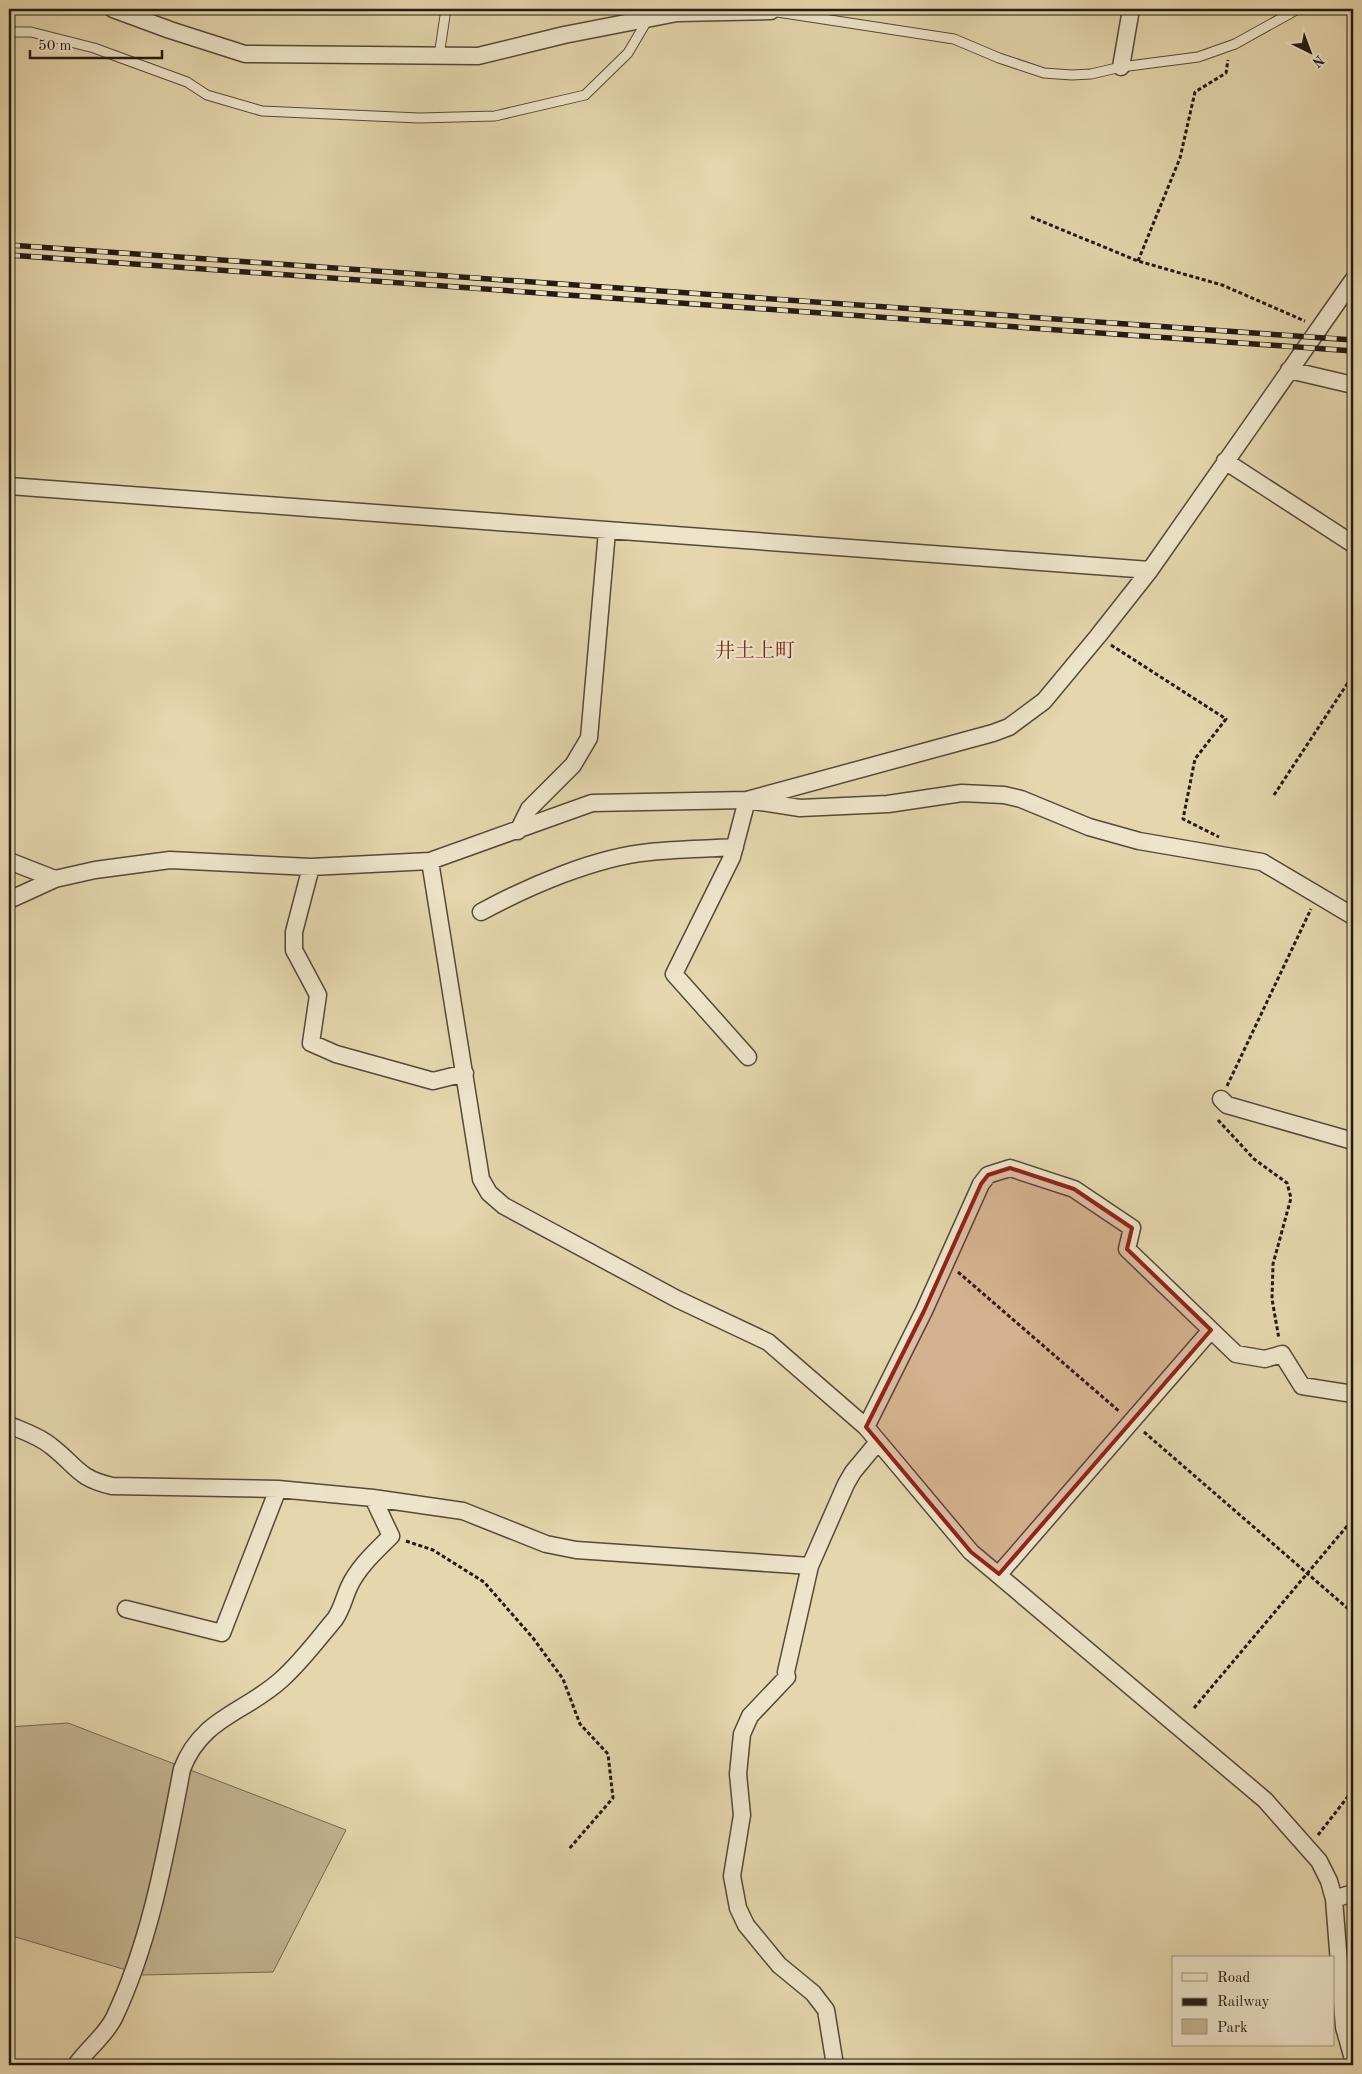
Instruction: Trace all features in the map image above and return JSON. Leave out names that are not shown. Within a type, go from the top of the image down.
[{"type":"street","points":[[113,9],[245,54],[439,56],[478,56],[564,35],[677,13],[771,11]]},
{"type":"street","points":[[1120,67],[1131,9]]},
{"type":"street","points":[[747,800],[993,733],[1009,727],[1044,701],[1150,570],[1353,280]]},
{"type":"street","points":[[1289,370],[1353,385]]},
{"type":"street","points":[[1225,461],[1353,544]]},
{"type":"street","points":[[9,486],[1150,570]]},
{"type":"street","points":[[518,831],[528,809],[574,765],[589,738],[607,531]]},
{"type":"street","points":[[9,900],[55,879],[95,870],[170,860],[311,866],[430,861],[592,803],[747,800],[800,808],[888,804],[962,793],[1004,795],[1022,799],[1089,827],[1139,841],[1262,862],[1353,916]]},
{"type":"street","points":[[747,800],[732,857],[674,974],[748,1056]]},
{"type":"street","points":[[481,912],[503,900],[595,862],[649,852],[735,847]]},
{"type":"street","points":[[9,861],[55,879]]},
{"type":"street","points":[[430,861],[481,1179],[489,1193],[504,1206],[650,1285],[768,1342],[866,1427],[877,1443],[972,1552],[1265,1800],[1308,1847],[1329,1881],[1334,1899],[1344,2027],[1353,2059]]},
{"type":"street","points":[[311,866],[294,932],[294,950],[318,996],[311,1043],[336,1054],[433,1081],[465,1073]]},
{"type":"street","points":[[1221,1098],[1226,1106],[1353,1141]]},
{"type":"street","points":[[866,1427],[946,1262],[981,1184],[988,1175],[1010,1168],[1074,1189],[1132,1228],[1127,1249],[1236,1354],[1265,1359],[1282,1354],[1302,1386],[1353,1394]]},
{"type":"street","points":[[999,1574],[1211,1330]]},
{"type":"street","points":[[9,1425],[50,1444],[82,1475],[96,1482],[112,1486],[278,1489],[373,1498],[462,1511],[546,1544],[576,1550],[810,1566]]},
{"type":"street","points":[[835,2065],[826,2010],[813,1993],[779,1965],[746,1925],[738,1908],[732,1876],[742,1815],[738,1774],[742,1734],[754,1710],[787,1677],[786,1672],[810,1566],[846,1484],[853,1472],[877,1443]]},
{"type":"street","points":[[126,1610],[222,1634],[278,1489]]},
{"type":"street","points":[[76,2065],[114,2019],[140,1949],[161,1880],[182,1768],[194,1743],[212,1725],[283,1679],[335,1619],[349,1587],[360,1568],[391,1536],[373,1498]]},
{"type":"street","points":[[1334,1899],[1353,1893]]},
{"type":"lane","points":[[439,56],[446,9]]},
{"type":"lane","points":[[771,11],[954,39],[999,58],[1044,73],[1092,74],[1120,67],[1198,57],[1230,47],[1298,9]]},
{"type":"lane","points":[[9,32],[31,32],[94,48],[187,82],[207,95],[262,111],[419,118],[495,116],[585,95],[628,53],[648,19]]},
{"type":"path","points":[[1138,261],[1180,158],[1195,92],[1226,73],[1230,47]]},
{"type":"path","points":[[1031,217],[1138,261],[1222,284],[1319,327]]},
{"type":"path","points":[[1098,636],[1226,718],[1195,759],[1183,819],[1222,838]]},
{"type":"path","points":[[1274,795],[1353,675]]},
{"type":"path","points":[[946,1262],[1127,1418]]},
{"type":"path","points":[[1142,1431],[1353,1613]]},
{"type":"path","points":[[1194,1708],[1353,1519]]},
{"type":"path","points":[[391,1536],[433,1550],[484,1582],[533,1638],[563,1679],[580,1724],[608,1754],[613,1798],[569,1849]]},
{"type":"path","points":[[1308,1847],[1353,1790]]},
{"type":"highlighted area","points":[[1010,1168],[1074,1189],[1132,1228],[1127,1249],[1211,1330],[999,1574],[971,1552],[866,1427],[924,1311],[981,1184],[988,1175]]},
{"type":"green space","points":[[68,1723],[346,1830],[273,1972],[143,1975],[9,1935],[9,1727]]},
{"type":"railway","points":[[9,245],[1353,340]]},
{"type":"railway","points":[[9,255],[1353,351]]},
{"type":"district","name":"井土上町","points":[[755,650]]}]
